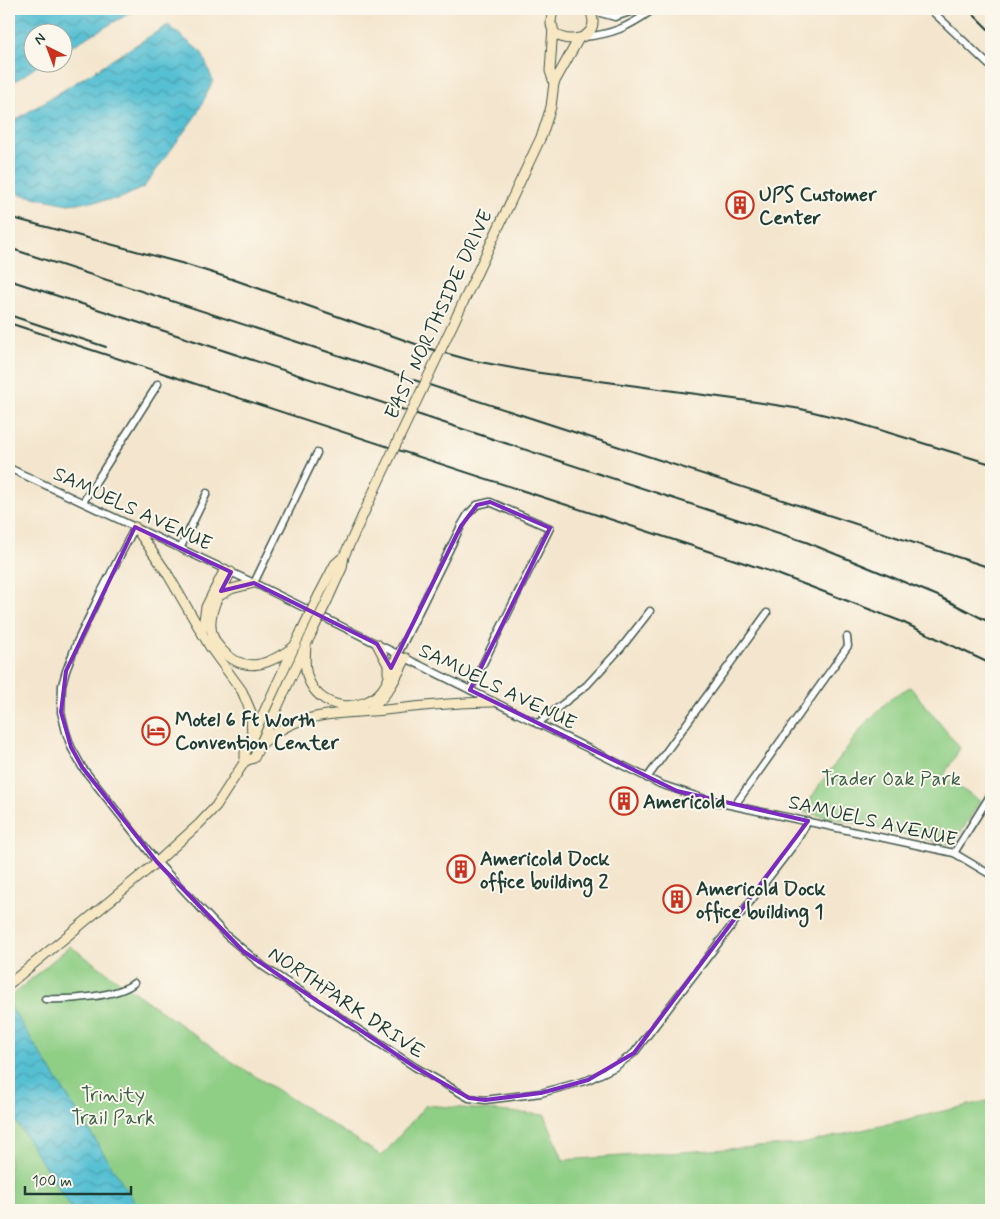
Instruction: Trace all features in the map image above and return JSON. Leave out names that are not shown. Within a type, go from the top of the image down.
[{"type":"street","name":"EAST NORTHSIDE DRIVE","points":[[554,83],[550,71],[552,17],[555,9]]},
{"type":"street","name":"EAST NORTHSIDE DRIVE","points":[[245,761],[244,753],[295,645],[306,632],[342,568],[344,556],[374,491],[542,135],[551,107],[554,83],[581,38],[592,26],[593,19],[590,9]]},
{"type":"street","points":[[590,9],[615,17],[636,10],[651,11],[659,9]]},
{"type":"street","points":[[930,9],[991,67]]},
{"type":"street","points":[[553,26],[564,39],[602,35],[631,25],[651,11]]},
{"type":"street","points":[[83,502],[158,384]]},
{"type":"street","points":[[219,597],[238,586],[254,583],[317,453]]},
{"type":"street","name":"SAMUELS AVENUE","points":[[9,468],[228,570],[646,778],[696,797],[954,853],[991,875]]},
{"type":"street","points":[[180,547],[208,493]]},
{"type":"street","points":[[369,711],[391,687],[402,656],[461,526],[468,514],[477,505],[490,502],[550,528],[470,690]]},
{"type":"street","points":[[135,527],[154,551],[210,647],[247,700],[252,738]]},
{"type":"street","name":"NORTHPARK DRIVE","points":[[135,527],[101,592],[66,669],[62,684],[61,712],[71,747],[82,767],[157,862],[226,935],[264,967],[415,1067],[469,1098],[485,1100],[541,1093],[588,1080],[615,1067],[634,1053],[796,842],[808,822]]},
{"type":"street","points":[[202,632],[206,607],[228,570]]},
{"type":"street","points":[[228,570],[211,616],[211,630],[217,645],[232,659],[245,664],[257,665],[279,657],[295,645]]},
{"type":"street","points":[[537,724],[587,685],[621,648],[650,611]]},
{"type":"street","points":[[646,778],[767,613]]},
{"type":"street","name":"EAST NORTHSIDE DRIVE","points":[[9,984],[157,862],[216,806],[245,761],[254,758],[306,645],[306,632]]},
{"type":"street","points":[[735,805],[848,646],[847,637]]},
{"type":"street","points":[[377,644],[388,665],[389,676]]},
{"type":"street","points":[[306,645],[306,669],[311,685],[321,697],[332,703],[348,706],[361,705],[383,689],[402,656]]},
{"type":"street","points":[[259,746],[276,732],[306,719],[459,702],[493,702]]},
{"type":"street","points":[[954,853],[991,794]]},
{"type":"street","points":[[46,1000],[73,1000],[125,989],[134,983]]},
{"type":"highlighted area","points":[[490,502],[550,528],[470,690],[677,791],[808,821],[634,1053],[588,1080],[541,1093],[485,1100],[469,1098],[415,1067],[243,951],[157,862],[82,767],[71,747],[61,712],[66,671],[135,527],[231,572],[221,591],[254,583],[377,644],[391,668],[461,526],[477,505]]},
{"type":"green space","name":"Trader Oak Park","points":[[910,687],[960,748],[943,777],[980,801],[953,845],[803,812],[818,787],[864,725],[892,697]]},
{"type":"green space","name":"Trinity Trail Park","points":[[70,946],[231,1061],[382,1156],[426,1105],[545,1115],[563,1160],[802,1144],[991,1100],[991,1210],[9,1210],[9,998]]},
{"type":"water","points":[[9,9],[137,9],[72,46],[72,22],[22,22],[22,72],[28,72],[9,85]]},
{"type":"water","points":[[168,25],[202,53],[213,81],[197,114],[144,187],[119,199],[68,204],[19,194],[12,186],[9,171],[9,124]]},
{"type":"water","points":[[9,1004],[140,1210],[72,1210],[9,1110]]},
{"type":"railway","points":[[968,9],[991,32]]},
{"type":"railway","points":[[9,217],[181,263],[232,279],[427,348],[470,360],[533,372],[801,409],[854,422],[991,464]]},
{"type":"railway","points":[[9,248],[991,568]]},
{"type":"railway","points":[[9,280],[806,542],[938,596],[991,623]]},
{"type":"railway","points":[[9,315],[106,347]]},
{"type":"railway","points":[[9,323],[772,572],[900,621],[991,664]]},
{"type":"place","name":"UPS Customer Center","points":[[740,205]]},
{"type":"place","name":"Motel 6 Ft Worth Convention Center","points":[[156,731]]},
{"type":"place","name":"Americold","points":[[624,801]]},
{"type":"place","name":"Americold Dock office building 2","points":[[461,869]]},
{"type":"place","name":"Americold Dock office building 1","points":[[677,899]]}]
